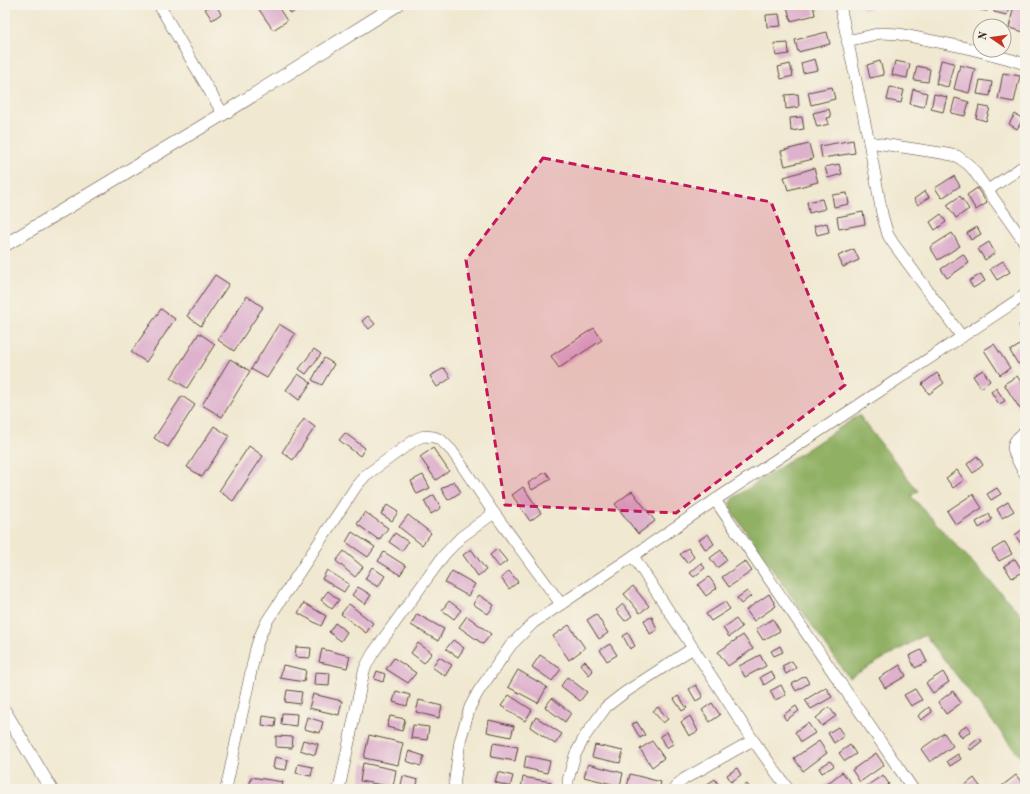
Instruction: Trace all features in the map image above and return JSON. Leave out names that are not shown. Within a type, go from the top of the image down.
[{"type":"street","points":[[159,5],[223,114]]},
{"type":"street","points":[[5,245],[223,114],[397,5]]},
{"type":"street","points":[[840,5],[869,142],[882,214],[888,235],[893,244],[962,337]]},
{"type":"street","points":[[847,41],[881,34],[899,34],[963,47],[1025,64]]},
{"type":"street","points":[[869,142],[957,156],[969,165],[1025,243]]},
{"type":"street","points":[[988,190],[1025,165]]},
{"type":"street","points":[[454,789],[460,740],[470,707],[478,692],[511,645],[533,623],[715,500],[1025,295]]},
{"type":"street","points":[[1025,432],[1014,441],[1013,452],[1025,474]]},
{"type":"street","points":[[226,789],[256,648],[267,621],[357,485],[366,475],[416,439],[424,436],[434,437],[441,440],[452,451],[494,513],[562,604]]},
{"type":"street","points":[[715,500],[913,789]]},
{"type":"street","points":[[340,789],[364,671],[373,653],[444,555],[461,537],[494,513]]},
{"type":"street","points":[[633,556],[753,740],[788,789]]},
{"type":"street","points":[[568,789],[568,780],[575,755],[585,736],[606,707],[624,693],[693,648]]},
{"type":"street","points":[[5,712],[51,789]]},
{"type":"street","points":[[674,789],[684,779],[753,740]]},
{"type":"highlighted area","points":[[543,158],[771,202],[845,385],[676,513],[505,505],[466,260]]},
{"type":"green space","points":[[859,415],[918,491],[911,496],[1025,619],[1025,763],[925,635],[849,678],[733,513],[730,505],[732,499]]},
{"type":"building","points":[[212,5],[216,5],[221,14],[212,20],[205,9]]},
{"type":"building","points":[[256,5],[277,5],[287,21],[273,30]]},
{"type":"building","points":[[286,5],[299,5],[300,7],[291,14]]},
{"type":"building","points":[[795,5],[813,5],[815,15],[791,21],[787,7]]},
{"type":"building","points":[[862,5],[878,5],[864,10]]},
{"type":"building","points":[[912,5],[922,5],[921,8]]},
{"type":"building","points":[[972,5],[988,5],[987,11],[971,8]]},
{"type":"building","points":[[995,5],[1010,5],[1007,15],[994,12]]},
{"type":"building","points":[[1014,5],[1025,6],[1024,32],[1012,29],[1011,18]]},
{"type":"building","points":[[779,14],[781,26],[767,27],[766,15]]},
{"type":"building","points":[[827,32],[830,44],[798,52],[795,40]]},
{"type":"building","points":[[788,43],[789,54],[776,56],[774,44]]},
{"type":"building","points":[[815,59],[818,70],[803,73],[801,63]]},
{"type":"building","points":[[941,60],[954,63],[948,87],[936,84]]},
{"type":"building","points":[[880,61],[884,75],[870,78],[867,65]]},
{"type":"building","points":[[895,61],[910,64],[907,78],[892,75]]},
{"type":"building","points":[[790,64],[793,76],[781,79],[778,67]]},
{"type":"building","points":[[960,65],[975,69],[969,93],[954,89]]},
{"type":"building","points":[[917,66],[930,69],[928,82],[914,80]]},
{"type":"building","points":[[1003,73],[1020,76],[1014,102],[998,99]]},
{"type":"building","points":[[980,80],[992,82],[990,96],[977,94]]},
{"type":"building","points":[[832,87],[835,99],[811,105],[808,92]]},
{"type":"building","points":[[890,87],[904,90],[901,103],[887,100]]},
{"type":"building","points":[[913,89],[927,93],[924,107],[910,104]]},
{"type":"building","points":[[798,94],[799,107],[786,109],[785,95]]},
{"type":"building","points":[[934,94],[947,97],[943,112],[931,109]]},
{"type":"building","points":[[955,98],[969,102],[965,116],[951,113]]},
{"type":"building","points":[[979,106],[990,108],[986,121],[976,118]]},
{"type":"building","points":[[829,109],[831,117],[827,118],[829,124],[817,127],[813,113]]},
{"type":"building","points":[[1015,114],[1023,119],[1017,129],[1009,124]]},
{"type":"building","points":[[802,117],[804,129],[791,131],[790,118]]},
{"type":"building","points":[[853,140],[855,153],[822,158],[820,146]]},
{"type":"building","points":[[809,144],[813,159],[785,166],[781,151]]},
{"type":"building","points":[[839,164],[842,174],[828,178],[825,167]]},
{"type":"building","points":[[814,168],[818,182],[788,190],[784,177]]},
{"type":"building","points":[[954,176],[960,186],[942,198],[935,188]]},
{"type":"building","points":[[977,188],[987,203],[976,210],[967,195]]},
{"type":"building","points":[[925,191],[929,197],[918,205],[914,199]]},
{"type":"building","points":[[847,193],[849,204],[834,207],[832,195]]},
{"type":"building","points":[[960,196],[969,209],[956,218],[947,205]]},
{"type":"building","points":[[822,199],[825,209],[809,213],[807,202]]},
{"type":"building","points":[[863,212],[865,224],[839,229],[837,217]]},
{"type":"building","points":[[941,214],[946,222],[935,230],[930,222]]},
{"type":"building","points":[[827,223],[829,232],[817,235],[814,226]]},
{"type":"building","points":[[977,227],[981,234],[971,240],[967,233]]},
{"type":"building","points":[[952,233],[960,246],[938,260],[930,247]]},
{"type":"building","points":[[989,242],[995,253],[985,260],[978,249]]},
{"type":"building","points":[[854,249],[859,260],[843,267],[838,256]]},
{"type":"building","points":[[963,254],[969,263],[947,278],[941,269]]},
{"type":"building","points":[[1003,261],[1010,272],[997,280],[990,269]]},
{"type":"building","points":[[981,274],[985,281],[973,288],[969,281]]},
{"type":"building","points":[[215,275],[229,284],[201,326],[187,316]]},
{"type":"building","points":[[247,296],[263,307],[234,351],[218,340]]},
{"type":"building","points":[[161,309],[175,319],[146,362],[131,352]]},
{"type":"building","points":[[368,316],[375,324],[369,329],[362,321]]},
{"type":"building","points":[[1025,321],[1025,335],[1019,325]]},
{"type":"building","points":[[279,324],[295,334],[267,378],[251,369]]},
{"type":"building","points":[[594,328],[602,340],[559,368],[551,356]]},
{"type":"building","points":[[199,333],[215,344],[187,388],[171,378]]},
{"type":"building","points":[[994,344],[1010,368],[1000,375],[984,350]]},
{"type":"building","points":[[1020,345],[1025,353],[1025,359],[1018,364],[1010,351]]},
{"type":"building","points":[[314,349],[321,354],[306,374],[299,369]]},
{"type":"building","points":[[324,358],[334,364],[322,385],[312,380]]},
{"type":"building","points":[[230,359],[250,371],[222,417],[202,405]]},
{"type":"building","points":[[444,368],[451,378],[437,387],[430,376]]},
{"type":"building","points":[[983,370],[990,381],[981,388],[973,376]]},
{"type":"building","points":[[1025,371],[1025,381],[1021,373]]},
{"type":"building","points":[[937,373],[944,383],[929,394],[922,384]]},
{"type":"building","points":[[298,374],[311,383],[299,400],[286,390]]},
{"type":"building","points":[[1017,376],[1025,388],[1025,406],[1020,409],[1004,384]]},
{"type":"building","points":[[996,388],[1005,401],[999,404],[991,392]]},
{"type":"building","points":[[182,396],[195,405],[168,447],[154,438]]},
{"type":"building","points":[[304,419],[315,427],[293,460],[282,452]]},
{"type":"building","points":[[214,426],[229,436],[202,477],[187,467]]},
{"type":"building","points":[[345,433],[365,448],[360,456],[339,440]]},
{"type":"building","points":[[249,446],[263,456],[233,501],[219,491]]},
{"type":"building","points":[[433,448],[449,471],[436,480],[420,457]]},
{"type":"building","points":[[977,456],[983,465],[973,473],[967,464]]},
{"type":"building","points":[[957,470],[964,480],[953,488],[946,478]]},
{"type":"building","points":[[546,472],[551,479],[532,490],[528,483]]},
{"type":"building","points":[[423,475],[430,488],[417,494],[411,481]]},
{"type":"building","points":[[454,481],[461,492],[448,500],[441,489]]},
{"type":"building","points":[[523,487],[541,513],[530,521],[512,495]]},
{"type":"building","points":[[997,488],[1001,494],[991,500],[987,494]]},
{"type":"building","points":[[632,491],[655,521],[638,534],[615,504]]},
{"type":"building","points":[[973,494],[982,508],[956,525],[947,511]]},
{"type":"building","points":[[434,495],[441,508],[431,514],[424,501]]},
{"type":"building","points":[[1008,502],[1014,511],[1002,518],[997,509]]},
{"type":"building","points":[[387,505],[398,512],[392,521],[381,514]]},
{"type":"building","points":[[365,512],[388,528],[379,540],[357,524]]},
{"type":"building","points":[[989,514],[992,520],[979,528],[976,522]]},
{"type":"building","points":[[408,515],[431,533],[422,545],[399,527]]},
{"type":"building","points":[[1024,528],[1025,543],[1022,545],[1015,535]]},
{"type":"building","points":[[352,532],[375,547],[368,557],[346,542]]},
{"type":"building","points":[[395,533],[408,542],[402,551],[389,542]]},
{"type":"building","points":[[708,534],[714,544],[706,550],[699,540]]},
{"type":"building","points":[[1005,542],[1012,554],[999,561],[992,550]]},
{"type":"building","points":[[688,548],[694,557],[687,563],[680,554]]},
{"type":"building","points":[[471,549],[486,570],[478,576],[463,555]]},
{"type":"building","points":[[497,549],[507,561],[499,567],[490,555]]},
{"type":"building","points":[[721,550],[727,560],[717,568],[710,558]]},
{"type":"building","points":[[344,551],[363,567],[355,577],[336,561]]},
{"type":"building","points":[[384,552],[406,566],[400,575],[378,561]]},
{"type":"building","points":[[1015,559],[1023,572],[1012,578],[1004,566]]},
{"type":"building","points":[[745,561],[752,571],[729,587],[722,577]]},
{"type":"building","points":[[701,563],[705,568],[694,577],[690,573]]},
{"type":"building","points":[[372,567],[385,576],[378,587],[365,579]]},
{"type":"building","points":[[327,570],[349,584],[344,592],[322,579]]},
{"type":"building","points":[[452,571],[475,584],[468,596],[445,583]]},
{"type":"building","points":[[509,571],[518,582],[509,589],[501,578]]},
{"type":"building","points":[[709,577],[717,588],[706,596],[698,585]]},
{"type":"building","points":[[633,586],[649,606],[640,613],[624,594]]},
{"type":"building","points":[[358,587],[371,595],[365,604],[352,595]]},
{"type":"building","points":[[328,591],[339,600],[332,609],[321,600]]},
{"type":"building","points":[[747,591],[751,596],[741,604],[737,598]]},
{"type":"building","points":[[769,594],[776,606],[754,621],[746,610]]},
{"type":"building","points":[[479,595],[494,605],[488,614],[473,604]]},
{"type":"building","points":[[449,601],[461,610],[454,619],[442,610]]},
{"type":"building","points":[[725,602],[730,609],[711,621],[706,614]]},
{"type":"building","points":[[304,603],[326,616],[321,626],[298,613]]},
{"type":"building","points":[[349,604],[373,623],[366,633],[341,614]]},
{"type":"building","points":[[623,604],[632,616],[625,621],[616,610]]},
{"type":"building","points":[[417,614],[444,629],[438,641],[411,625]]},
{"type":"building","points":[[596,614],[608,633],[599,639],[587,620]]},
{"type":"building","points":[[467,616],[491,634],[483,644],[459,627]]},
{"type":"building","points":[[652,617],[657,630],[650,634],[644,620]]},
{"type":"building","points":[[736,619],[742,627],[729,637],[723,628]]},
{"type":"building","points":[[773,619],[780,631],[763,640],[756,629]]},
{"type":"building","points":[[335,623],[347,632],[341,641],[329,632]]},
{"type":"building","points":[[569,625],[585,648],[569,660],[553,636]]},
{"type":"building","points":[[628,633],[635,646],[630,649],[623,636]]},
{"type":"building","points":[[743,635],[753,649],[728,666],[718,652]]},
{"type":"building","points":[[453,640],[464,648],[458,657],[446,649]]},
{"type":"building","points":[[418,643],[432,653],[424,663],[411,653]]},
{"type":"building","points":[[610,644],[617,655],[607,661],[600,650]]},
{"type":"building","points":[[780,646],[783,652],[774,656],[771,651]]},
{"type":"building","points":[[296,647],[311,648],[310,658],[295,657]]},
{"type":"building","points":[[322,649],[350,656],[347,668],[319,662]]},
{"type":"building","points":[[921,650],[927,662],[915,668],[909,656]]},
{"type":"building","points":[[540,655],[561,669],[552,681],[532,667]]},
{"type":"building","points":[[760,655],[766,666],[745,677],[739,666]]},
{"type":"building","points":[[439,657],[452,665],[445,676],[432,667]]},
{"type":"building","points":[[394,658],[416,673],[408,683],[386,669]]},
{"type":"building","points":[[585,661],[593,671],[589,675],[580,664]]},
{"type":"building","points":[[792,661],[796,668],[786,674],[782,666]]},
{"type":"building","points":[[283,665],[306,670],[304,682],[280,678]]},
{"type":"building","points":[[900,665],[906,676],[885,688],[879,678]]},
{"type":"building","points":[[518,670],[547,687],[538,703],[508,687]]},
{"type":"building","points":[[377,671],[385,674],[383,682],[374,679]]},
{"type":"building","points":[[771,671],[775,678],[764,685],[760,677]]},
{"type":"building","points":[[315,672],[330,673],[329,686],[314,685]]},
{"type":"building","points":[[943,672],[949,682],[933,693],[926,683]]},
{"type":"building","points":[[805,676],[809,683],[796,691],[792,684]]},
{"type":"building","points":[[567,677],[587,692],[580,701],[561,686]]},
{"type":"building","points":[[696,685],[703,697],[696,701],[689,689]]},
{"type":"building","points":[[781,685],[786,695],[775,700],[770,691]]},
{"type":"building","points":[[826,687],[832,697],[811,709],[805,700]]},
{"type":"building","points":[[915,689],[922,700],[911,706],[904,695]]},
{"type":"building","points":[[287,690],[302,692],[300,704],[285,702]]},
{"type":"building","points":[[396,691],[410,695],[407,706],[393,702]]},
{"type":"building","points":[[953,691],[961,703],[946,714],[938,702]]},
{"type":"building","points":[[313,694],[342,701],[339,715],[309,708]]},
{"type":"building","points":[[509,695],[532,710],[525,721],[501,706]]},
{"type":"building","points":[[678,696],[687,708],[682,711],[674,699]]},
{"type":"building","points":[[552,698],[571,713],[565,722],[545,707]]},
{"type":"building","points":[[419,700],[442,706],[439,718],[416,712]]},
{"type":"building","points":[[712,703],[720,715],[710,722],[702,710]]},
{"type":"building","points":[[796,706],[799,711],[786,720],[783,715]]},
{"type":"building","points":[[658,707],[668,719],[663,723],[653,711]]},
{"type":"building","points":[[829,707],[836,716],[822,726],[816,718]]},
{"type":"building","points":[[929,707],[932,712],[921,720],[918,716]]},
{"type":"building","points":[[282,713],[297,714],[296,726],[281,724]]},
{"type":"building","points":[[263,716],[276,718],[275,727],[262,725]]},
{"type":"building","points":[[390,716],[405,719],[402,731],[387,727]]},
{"type":"building","points":[[690,716],[698,731],[689,736],[681,722]]},
{"type":"building","points":[[307,717],[323,722],[320,733],[304,729]]},
{"type":"building","points":[[536,717],[562,734],[555,744],[530,727]]},
{"type":"building","points":[[489,720],[514,726],[511,737],[487,732]]},
{"type":"building","points":[[637,722],[645,735],[640,738],[632,724]]},
{"type":"building","points":[[808,723],[815,733],[801,742],[795,732]]},
{"type":"building","points":[[413,725],[429,727],[427,740],[411,738]]},
{"type":"building","points":[[967,725],[971,731],[962,738],[958,732]]},
{"type":"building","points":[[838,727],[844,736],[834,743],[828,733]]},
{"type":"building","points":[[667,732],[673,744],[666,748],[660,736]]},
{"type":"building","points":[[944,733],[953,746],[930,762],[921,749]]},
{"type":"building","points":[[369,735],[403,743],[398,765],[364,758]]},
{"type":"building","points":[[276,736],[293,737],[292,748],[276,747]]},
{"type":"building","points":[[979,738],[982,741],[971,750],[968,747]]},
{"type":"building","points":[[303,740],[318,744],[315,755],[300,750]]},
{"type":"building","points":[[652,741],[664,758],[652,767],[640,749]]},
{"type":"building","points":[[819,741],[827,753],[803,771],[794,758]]},
{"type":"building","points":[[493,743],[518,747],[515,761],[491,757]]},
{"type":"building","points":[[595,745],[623,751],[620,763],[592,757]]},
{"type":"building","points":[[850,745],[856,754],[845,761],[839,753]]},
{"type":"building","points":[[409,751],[424,756],[421,766],[406,761]]},
{"type":"building","points":[[876,753],[884,765],[860,782],[852,770]]},
{"type":"building","points":[[958,754],[961,759],[950,766],[947,761]]},
{"type":"building","points":[[526,756],[550,761],[547,773],[524,768]]},
{"type":"building","points":[[275,757],[288,760],[286,770],[273,768]]},
{"type":"building","points":[[830,761],[834,766],[822,773],[819,768]]},
{"type":"building","points":[[363,763],[396,770],[393,787],[360,781]]},
{"type":"building","points":[[298,764],[313,767],[311,776],[296,773]]},
{"type":"building","points":[[588,764],[623,773],[620,786],[584,777]]},
{"type":"building","points":[[737,768],[741,775],[731,782],[727,775]]},
{"type":"building","points":[[498,772],[513,776],[510,787],[495,782]]},
{"type":"building","points":[[842,772],[851,783],[843,789],[822,789],[822,788]]},
{"type":"building","points":[[630,774],[661,782],[659,789],[634,789],[627,787]]},
{"type":"building","points":[[883,775],[889,784],[883,789],[862,789]]},
{"type":"building","points":[[1016,775],[1025,789],[998,789]]},
{"type":"building","points":[[403,776],[418,780],[416,789],[400,789]]},
{"type":"building","points":[[251,777],[283,782],[281,789],[249,789]]},
{"type":"building","points":[[523,777],[551,782],[549,789],[521,789]]},
{"type":"building","points":[[974,778],[982,789],[960,789]]},
{"type":"building","points":[[715,779],[721,789],[700,789]]},
{"type":"building","points":[[747,784],[751,789],[740,789]]}]
